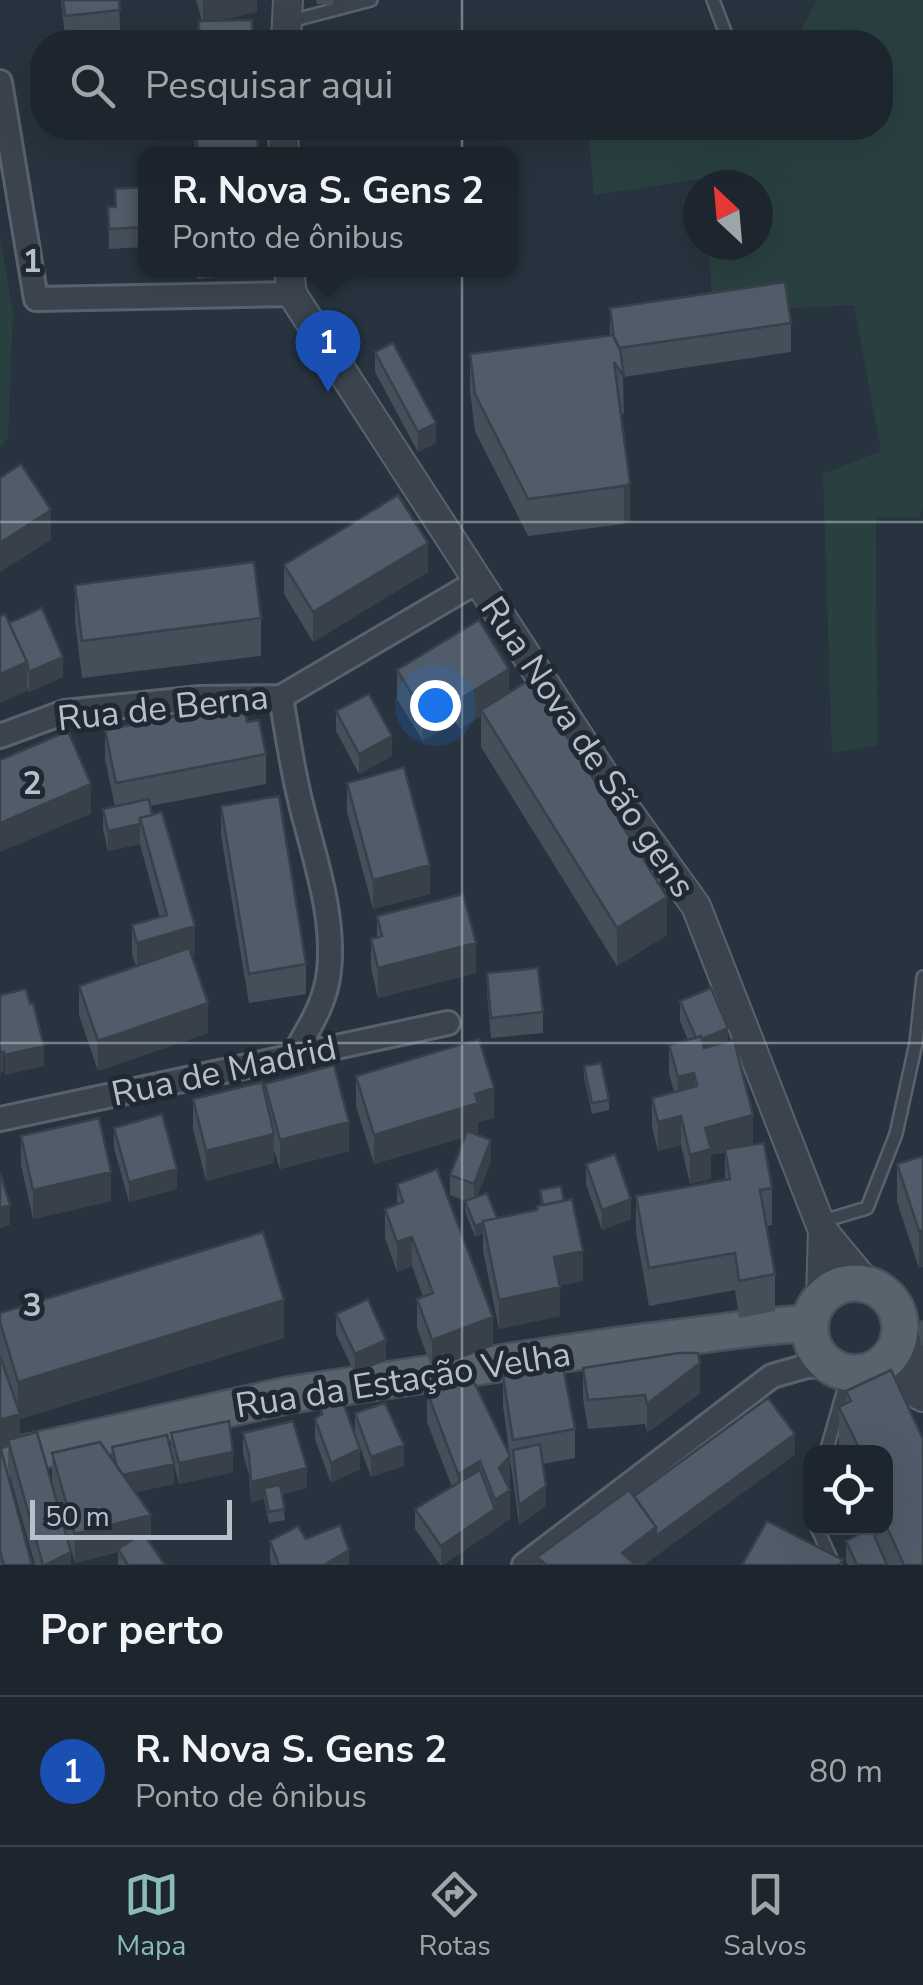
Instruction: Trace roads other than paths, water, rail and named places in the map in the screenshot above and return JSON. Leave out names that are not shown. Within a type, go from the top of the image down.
[{"type":"main road","points":[[867,1284],[907,1312],[899,1339],[884,1362],[872,1370],[839,1369],[813,1346],[815,1310],[832,1288],[867,1284]]},
{"type":"main road","name":"Rua da Estação Velha","points":[[0,1459],[289,1395],[761,1327],[815,1310]]},
{"type":"street","points":[[0,82],[36,299],[291,282]]},
{"type":"street","name":"Rua Nova de São gens","points":[[291,282],[624,806],[696,906],[821,1226],[867,1284]]},
{"type":"street","name":"Rua de Berna","points":[[0,736],[65,712],[200,698],[281,697],[478,581]]},
{"type":"street","points":[[281,697],[330,936],[330,974],[320,1010],[293,1056]]},
{"type":"street","name":"Rua de Madrid","points":[[0,1119],[448,1023]]},
{"type":"street","name":"Rua Nova de São gens","points":[[815,1310],[821,1226]]},
{"type":"street","points":[[907,1312],[923,1382]]},
{"type":"street","points":[[524,1565],[772,1376],[808,1366],[839,1369],[889,1379],[923,1397]]},
{"type":"lane","points":[[287,22],[371,0]]},
{"type":"lane","points":[[713,0],[724,30]]},
{"type":"lane","points":[[821,1226],[867,1208],[896,1134],[916,1043],[923,976]]},
{"type":"lane","points":[[827,1445],[839,1369]]},
{"type":"lane","points":[[820,1535],[834,1565]]},
{"type":"place","name":"R. Nova S. Gens 2","points":[[328,392]]}]
